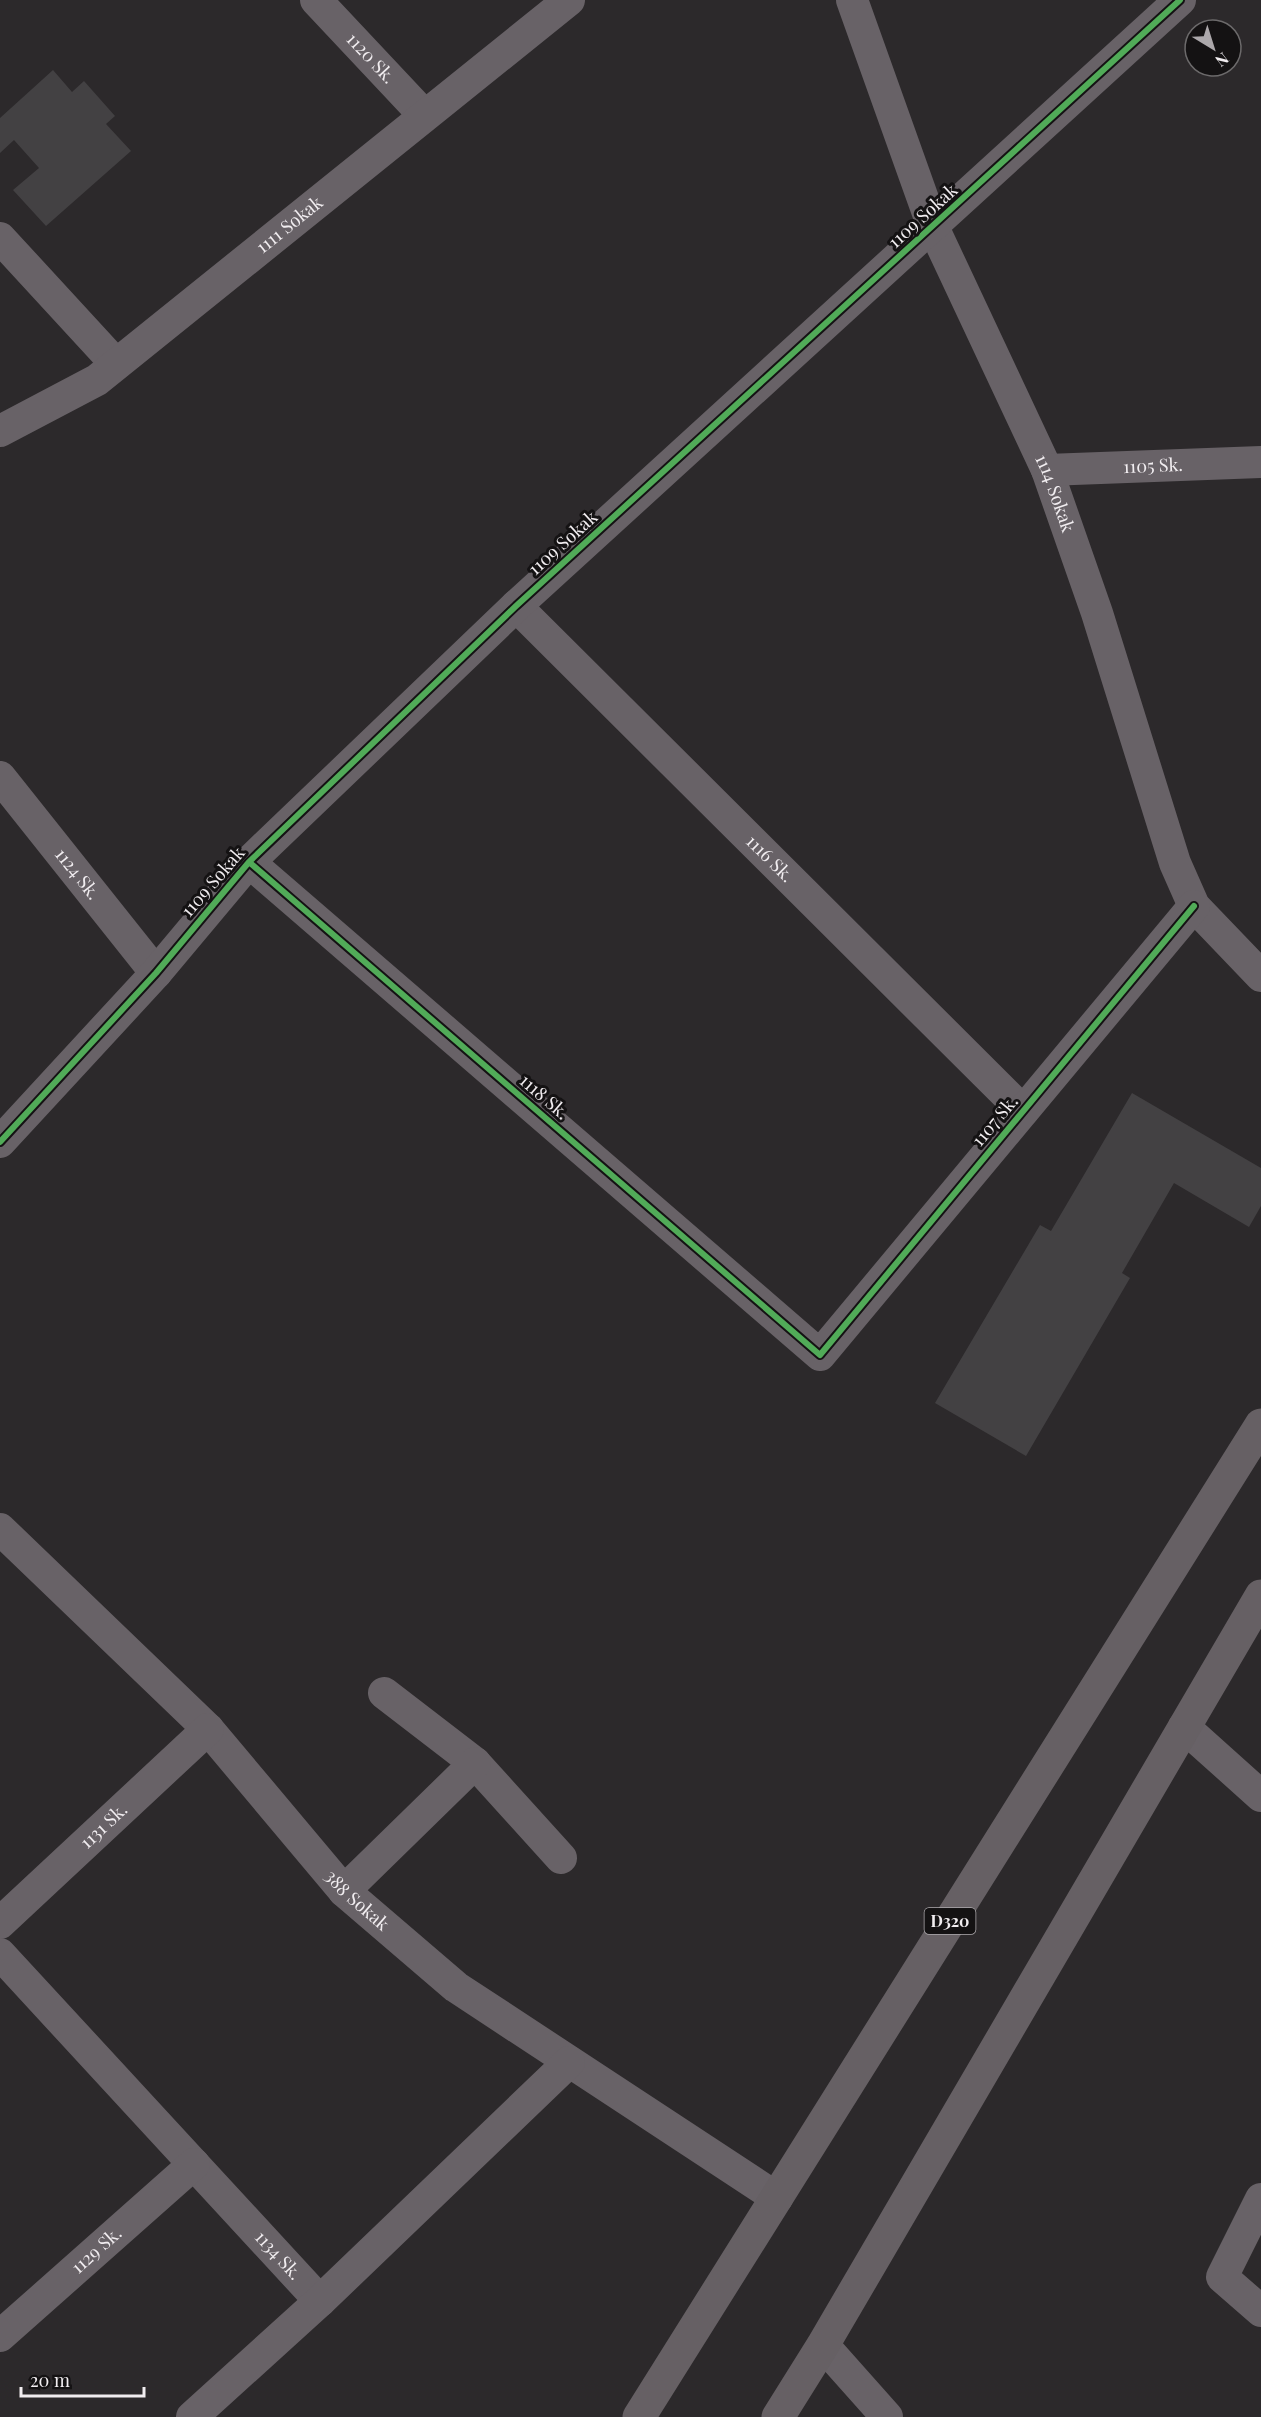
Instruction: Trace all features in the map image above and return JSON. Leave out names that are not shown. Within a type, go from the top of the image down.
[{"type":"highway","name":"D320","points":[[639,2417],[1261,1425]]},
{"type":"highway","points":[[778,2417],[823,2345],[1261,1596]]},
{"type":"street","name":"1120 Sk.","points":[[316,0],[424,115]]},
{"type":"street","name":"1111 Sokak","points":[[0,432],[97,380],[569,0]]},
{"type":"street","name":"1114 Sokak","points":[[852,0],[933,227],[1047,471],[1097,613],[1175,864],[1194,906],[1261,976]]},
{"type":"street","name":"1109 Sokak","points":[[3,1133],[156,973],[249,862],[516,606],[1180,0]]},
{"type":"street","points":[[0,238],[116,364]]},
{"type":"street","name":"1105 Sk.","points":[[1047,471],[1261,462]]},
{"type":"street","name":"1116 Sk.","points":[[516,606],[1023,1111]]},
{"type":"street","name":"1124 Sk.","points":[[0,777],[156,973]]},
{"type":"street","name":"1118 Sk.","points":[[249,862],[820,1355]]},
{"type":"street","name":"1107 Sk.","points":[[820,1355],[1194,906]]},
{"type":"street","name":"388 Sokak","points":[[0,1529],[208,1729],[344,1891],[456,1987],[777,2198]]},
{"type":"street","points":[[384,1693],[475,1763],[561,1858]]},
{"type":"street","points":[[1184,1727],[1261,1796]]},
{"type":"street","name":"1131 Sk.","points":[[0,1923],[208,1729]]},
{"type":"street","points":[[344,1891],[475,1763]]},
{"type":"street","name":"1134 Sk.","points":[[0,1954],[321,2301]]},
{"type":"street","points":[[192,2417],[321,2301],[569,2062]]},
{"type":"street","name":"1129 Sk.","points":[[0,2336],[194,2164]]},
{"type":"street","points":[[1261,2199],[1222,2277],[1261,2311]]},
{"type":"street","points":[[823,2345],[887,2417]]},
{"type":"building","points":[[53,70],[72,92],[84,81],[115,116],[106,124],[131,151],[46,226],[13,190],[39,168],[14,140],[0,153],[0,118]]},
{"type":"building","points":[[1132,1093],[1261,1168],[1261,1206],[1249,1227],[1174,1183],[1122,1273],[1130,1278],[1026,1456],[935,1403],[1040,1225],[1051,1231]]},
{"type":"cycle path","points":[[0,1142],[156,973],[249,862],[516,606],[1180,0]]},
{"type":"cycle path","points":[[249,862],[820,1355],[1194,906]]}]
